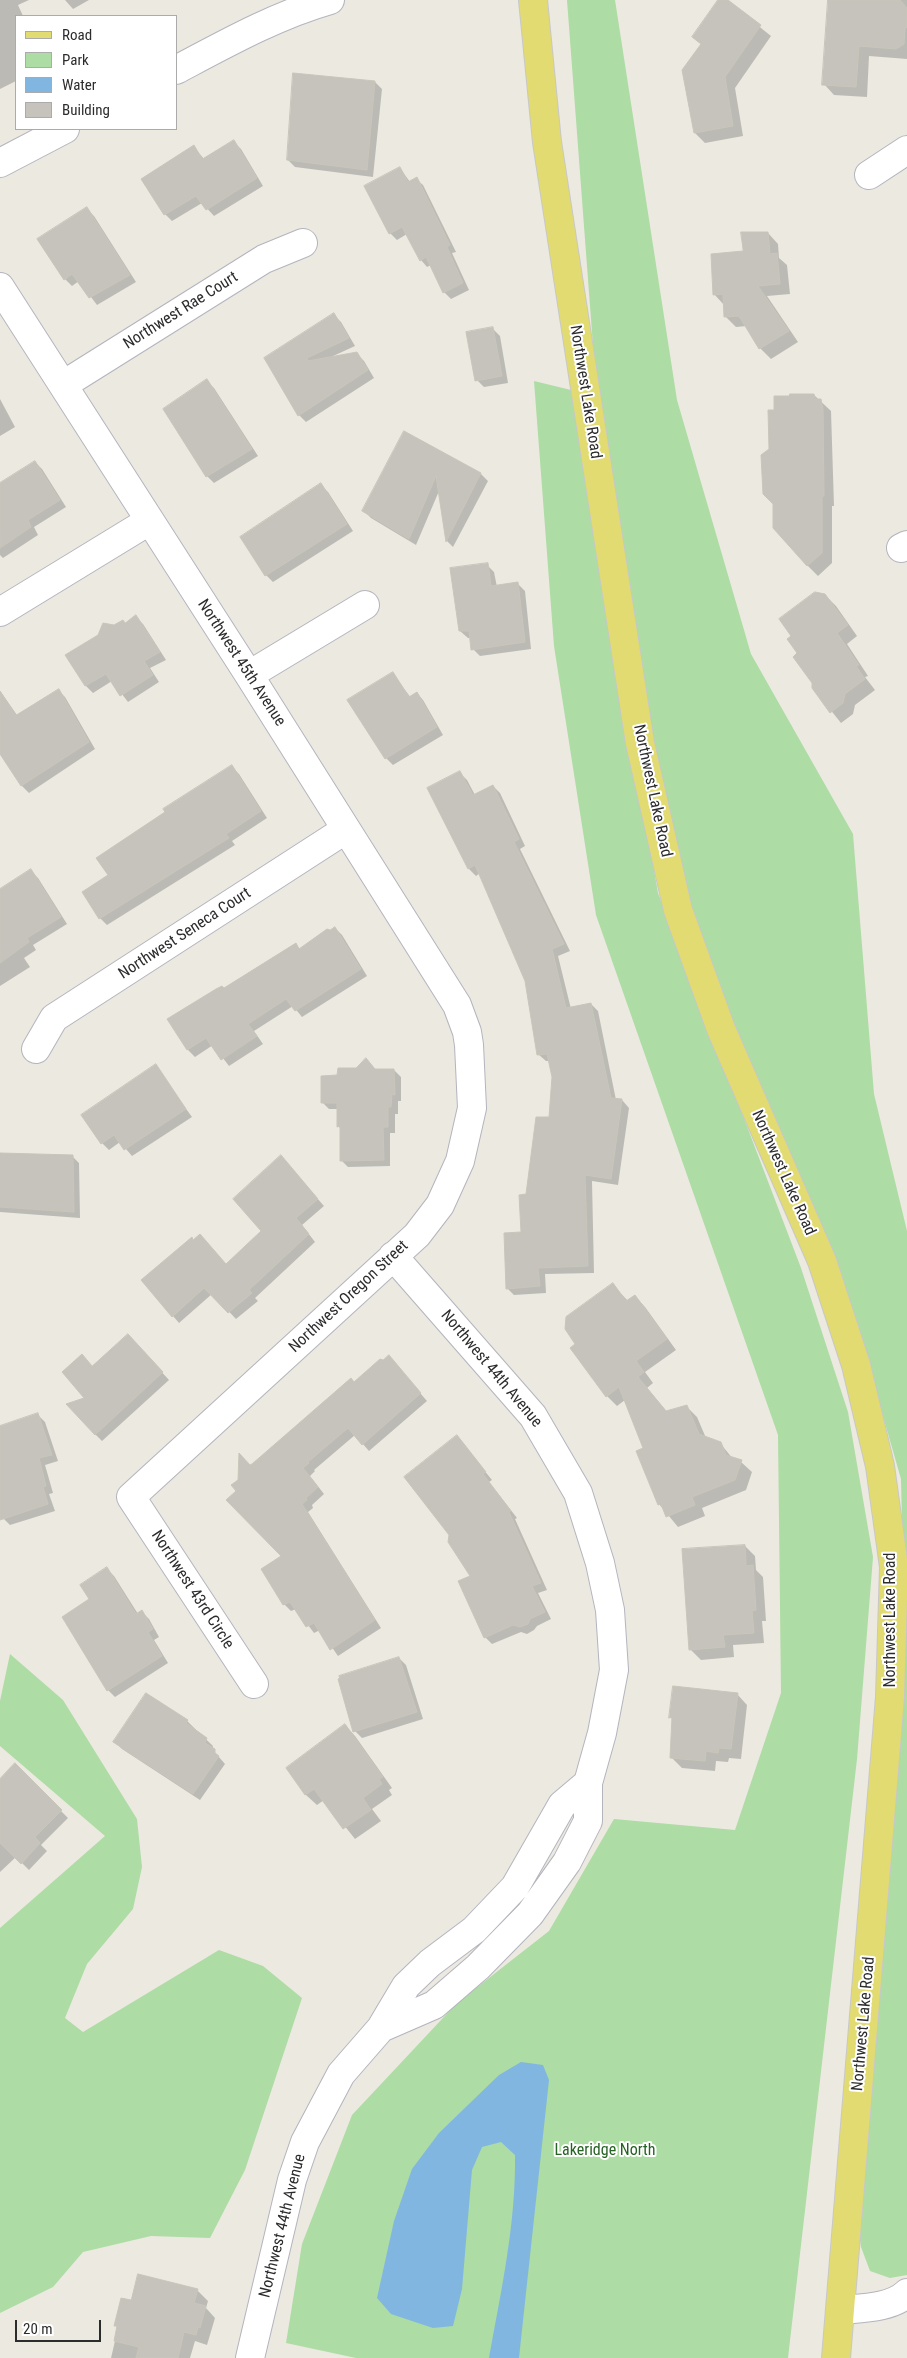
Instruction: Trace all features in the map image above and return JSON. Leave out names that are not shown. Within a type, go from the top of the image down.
[{"type":"main road","name":"Northwest Lake Road","points":[[534,0],[547,142],[635,714],[678,910],[721,1029],[822,1261],[860,1383],[880,1466],[894,1567],[890,1697],[836,2358]]},
{"type":"street","points":[[178,69],[252,32],[312,5],[330,0]]},
{"type":"street","points":[[0,163],[63,130]]},
{"type":"street","points":[[869,175],[907,150]]},
{"type":"street","name":"Northwest Rae Court","points":[[63,384],[264,259],[303,243]]},
{"type":"street","name":"Northwest 45th Avenue","points":[[0,287],[249,675],[457,1005],[467,1032],[469,1045]]},
{"type":"street","points":[[0,612],[149,521]]},
{"type":"street","points":[[249,675],[365,605]]},
{"type":"street","name":"Northwest Seneca Court","points":[[36,1049],[54,1018],[345,830]]},
{"type":"street","name":"Northwest Oregon Street","points":[[131,1497],[417,1234],[440,1205],[460,1161],[472,1108],[469,1045]]},
{"type":"street","name":"Northwest 44th Avenue","points":[[250,2358],[292,2180],[305,2142],[342,2074],[381,2028],[434,2004],[478,1967],[530,1914],[567,1862],[588,1821],[588,1783],[602,1733],[614,1670],[610,1610],[600,1563],[578,1493],[533,1416],[393,1256]]},
{"type":"street","name":"Northwest 43rd Circle","points":[[131,1497],[254,1684]]},
{"type":"street","points":[[841,2310],[870,2307],[902,2298],[907,2293]]},
{"type":"green space","points":[[567,0],[615,0],[677,400],[751,654],[853,834],[874,1094],[907,1231],[907,2275],[890,2278],[870,2271],[861,2247],[856,2213],[905,1651],[901,1479],[856,1322],[700,956],[654,784],[597,399]]},
{"type":"green space","name":"Lakeridge North","points":[[534,381],[571,390],[658,893],[801,1268],[848,1412],[873,1557],[857,1759],[788,2358],[356,2358],[286,2343],[302,2244],[352,2115],[457,2003],[549,1931],[614,1819],[735,1830],[781,1693],[778,1435],[596,915],[554,646]]},
{"type":"green space","points":[[10,1654],[63,1700],[137,1819],[142,1867],[133,1909],[87,1964],[65,2018],[83,2032],[219,1950],[263,1966],[302,1998],[245,2170],[210,2238],[151,2236],[83,2252],[53,2287],[0,2313],[0,1928],[105,1836],[0,1746],[0,1701]]},
{"type":"water","points":[[521,2062],[543,2065],[549,2080],[519,2358],[489,2358],[507,2257],[515,2181],[515,2155],[501,2142],[482,2147],[472,2170],[462,2289],[453,2326],[433,2328],[391,2314],[377,2298],[394,2221],[412,2169],[439,2133],[499,2075]]},
{"type":"building","points":[[718,0],[728,0],[761,25],[725,77],[733,126],[694,133],[682,70],[701,44],[692,37]]},
{"type":"building","points":[[828,0],[900,0],[907,8],[907,27],[905,29],[904,44],[896,49],[859,46],[856,87],[822,85]]},
{"type":"building","points":[[293,73],[375,81],[367,170],[287,160]]},
{"type":"building","points":[[234,140],[257,178],[206,210],[196,196],[164,215],[141,179],[194,145],[202,159]]},
{"type":"building","points":[[400,167],[408,182],[417,177],[450,245],[447,247],[463,283],[443,293],[426,257],[420,261],[402,227],[389,234],[364,186]]},
{"type":"building","points":[[87,207],[130,275],[89,298],[72,274],[64,280],[37,239]]},
{"type":"building","points":[[741,232],[768,232],[770,254],[777,253],[780,284],[758,286],[789,331],[759,349],[739,316],[724,317],[723,294],[713,295],[711,254],[743,251]]},
{"type":"building","points":[[334,313],[349,338],[307,358],[308,361],[357,352],[368,370],[298,416],[264,358]]},
{"type":"building","points":[[493,327],[502,376],[475,381],[466,332]]},
{"type":"building","points":[[207,379],[252,449],[206,477],[163,409]]},
{"type":"building","points":[[790,394],[814,394],[815,399],[821,399],[823,410],[824,496],[822,496],[822,553],[807,566],[773,528],[773,504],[763,494],[761,455],[769,449],[768,410],[774,410],[774,396],[789,396]]},
{"type":"building","points":[[404,431],[481,473],[446,542],[436,476],[409,539],[362,511]]},
{"type":"building","points":[[35,461],[60,500],[28,520],[31,527],[0,548],[0,483]]},
{"type":"building","points":[[321,483],[347,524],[265,576],[240,537]]},
{"type":"building","points":[[488,563],[491,586],[518,582],[525,642],[471,650],[469,631],[459,631],[450,568]]},
{"type":"building","points":[[815,592],[825,594],[848,625],[837,633],[859,665],[856,666],[865,679],[845,694],[843,703],[830,713],[812,688],[812,683],[793,657],[797,653],[787,639],[791,636],[779,619]]},
{"type":"building","points":[[136,615],[160,652],[144,661],[153,675],[120,696],[106,674],[85,686],[65,655],[98,635],[103,623],[114,625],[123,620],[125,623]]},
{"type":"building","points":[[393,672],[409,697],[417,692],[437,727],[385,759],[347,700]]},
{"type":"building","points":[[59,689],[89,742],[21,786],[0,754],[0,691],[16,715]]},
{"type":"building","points":[[232,765],[261,811],[226,834],[229,838],[99,919],[82,892],[108,875],[96,858],[165,812],[163,809]]},
{"type":"building","points":[[460,771],[473,795],[493,785],[519,839],[514,842],[564,944],[552,949],[566,1008],[591,1003],[611,1098],[622,1099],[611,1179],[585,1175],[588,1266],[538,1268],[540,1286],[506,1289],[504,1233],[521,1232],[519,1195],[526,1194],[536,1117],[549,1117],[552,1077],[547,1054],[537,1055],[525,981],[475,865],[468,869],[427,788]]},
{"type":"building","points":[[31,869],[61,917],[27,938],[29,942],[0,963],[0,889]]},
{"type":"building","points":[[335,927],[361,969],[295,1011],[286,999],[248,1024],[257,1036],[221,1060],[206,1038],[187,1050],[167,1019],[216,989],[222,986],[224,988],[296,943],[299,949],[327,929],[330,930]]},
{"type":"building","points":[[366,1058],[375,1069],[394,1069],[395,1095],[392,1094],[391,1107],[388,1107],[388,1127],[383,1127],[384,1160],[340,1161],[340,1126],[337,1127],[337,1103],[321,1103],[321,1076],[337,1075],[338,1068],[356,1068]]},
{"type":"building","points":[[156,1064],[186,1109],[124,1150],[114,1135],[101,1144],[81,1115]]},
{"type":"building","points":[[0,1153],[73,1155],[74,1212],[0,1207]]},
{"type":"building","points":[[281,1155],[318,1199],[296,1218],[309,1234],[249,1290],[252,1293],[228,1313],[204,1288],[172,1317],[141,1280],[192,1237],[193,1240],[200,1234],[226,1264],[261,1231],[233,1199]]},
{"type":"building","points":[[613,1283],[626,1301],[635,1295],[667,1339],[636,1361],[644,1372],[638,1377],[666,1411],[687,1405],[699,1434],[721,1442],[726,1455],[742,1460],[735,1480],[692,1497],[695,1505],[666,1517],[661,1504],[658,1505],[636,1451],[643,1448],[619,1387],[606,1397],[570,1348],[575,1344],[565,1329],[566,1317]]},
{"type":"building","points":[[128,1334],[163,1372],[95,1435],[66,1404],[84,1398],[62,1372],[82,1354],[92,1366]]},
{"type":"building","points":[[389,1355],[421,1393],[362,1445],[348,1428],[303,1468],[318,1487],[302,1504],[375,1620],[330,1650],[314,1623],[306,1627],[290,1602],[283,1605],[261,1569],[281,1556],[226,1500],[236,1491],[231,1485],[238,1480],[239,1453],[250,1465],[252,1464],[351,1378],[354,1382],[380,1359],[383,1360]]},
{"type":"building","points":[[38,1413],[52,1455],[39,1458],[46,1486],[43,1487],[48,1504],[0,1520],[0,1426]]},
{"type":"building","points":[[457,1435],[486,1472],[483,1474],[511,1511],[509,1512],[541,1583],[532,1586],[545,1612],[530,1619],[528,1624],[520,1627],[513,1625],[484,1638],[458,1581],[470,1576],[448,1542],[449,1535],[404,1477]]},
{"type":"building","points":[[745,1545],[746,1566],[753,1565],[756,1610],[752,1611],[754,1633],[723,1635],[725,1647],[689,1650],[682,1549]]},
{"type":"building","points":[[107,1567],[136,1614],[142,1610],[153,1629],[148,1632],[162,1656],[107,1691],[62,1617],[89,1599],[80,1585]]},
{"type":"building","points":[[399,1657],[417,1712],[353,1732],[338,1679],[340,1678],[339,1676]]},
{"type":"building","points":[[673,1686],[738,1693],[731,1749],[719,1748],[718,1753],[706,1751],[705,1761],[670,1758],[672,1717],[669,1718]]},
{"type":"building","points":[[146,1693],[188,1720],[186,1723],[207,1738],[205,1743],[215,1749],[215,1753],[219,1756],[193,1794],[113,1742]]},
{"type":"building","points":[[345,1724],[383,1777],[379,1779],[382,1784],[363,1798],[371,1810],[343,1829],[314,1789],[305,1795],[286,1768]]},
{"type":"building","points":[[15,1763],[62,1810],[35,1837],[40,1843],[21,1864],[0,1843],[0,1779]]},
{"type":"building","points":[[138,2274],[198,2289],[194,2303],[206,2306],[200,2328],[198,2327],[196,2335],[184,2332],[178,2358],[136,2358],[139,2347],[114,2341],[117,2326],[114,2326],[121,2298],[131,2300]]}]
